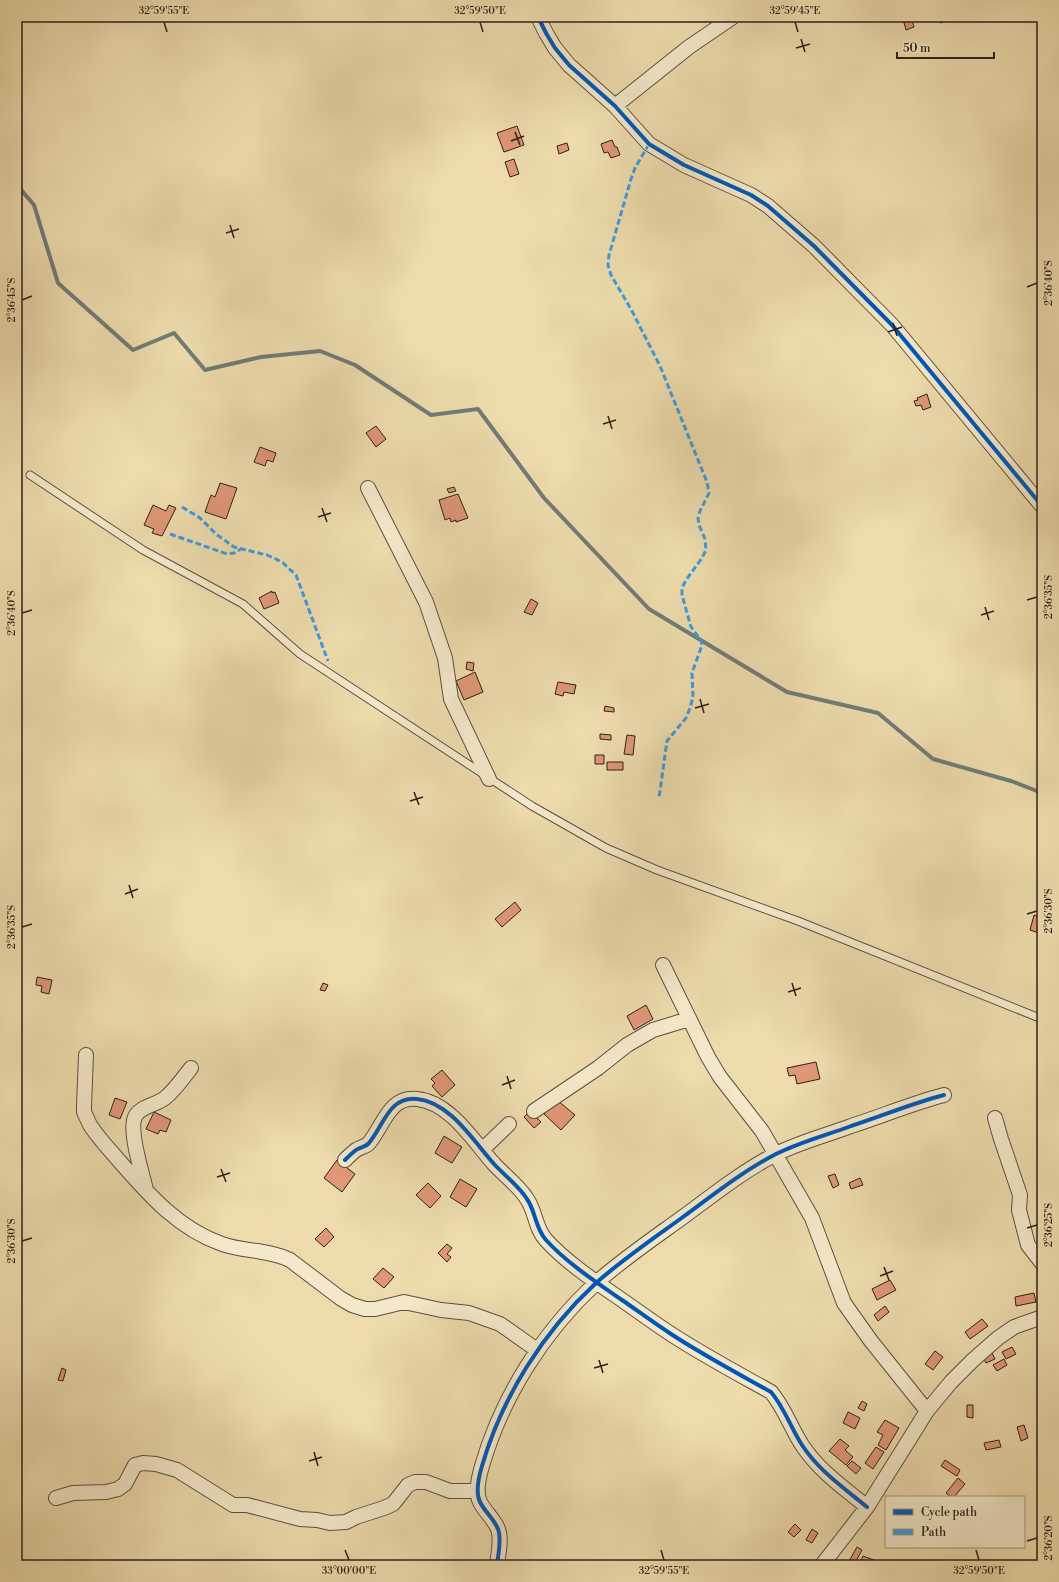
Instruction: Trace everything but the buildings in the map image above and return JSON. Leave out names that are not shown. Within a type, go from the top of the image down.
[{"type":"street","points":[[538,17],[555,48],[569,64],[615,106],[649,144],[684,165],[751,195],[768,206],[814,246],[892,325],[1042,506]]},
{"type":"street","points":[[615,106],[689,47],[733,17]]},
{"type":"street","points":[[368,488],[426,602],[445,658],[451,699],[489,779]]},
{"type":"street","points":[[663,965],[708,1057],[720,1076],[754,1120],[776,1154],[815,1223],[844,1303],[871,1341],[927,1411]]},
{"type":"street","points":[[534,1111],[598,1068],[627,1045],[653,1030],[689,1019]]},
{"type":"street","points":[[86,1055],[84,1106],[87,1119],[94,1132],[147,1193],[162,1208],[192,1230],[231,1247],[281,1255],[352,1305],[365,1309],[375,1309],[404,1302],[441,1310],[469,1313],[500,1324],[537,1350]]},
{"type":"street","points":[[147,1193],[133,1134],[134,1120],[141,1110],[161,1101],[170,1094],[191,1068]]},
{"type":"street","points":[[497,1565],[500,1536],[492,1518],[480,1503],[478,1491],[482,1467],[503,1409],[537,1350],[573,1307],[597,1283],[644,1246],[707,1199],[776,1154],[920,1101],[944,1095]]},
{"type":"street","points":[[345,1160],[355,1150],[369,1143],[389,1112],[396,1104],[410,1099],[427,1102],[449,1114],[525,1196],[544,1239],[597,1283],[683,1342],[771,1392],[810,1457],[832,1479],[868,1507]]},
{"type":"street","points":[[995,1118],[1020,1195],[1019,1210],[1028,1245],[1042,1263]]},
{"type":"street","points":[[482,1150],[509,1124]]},
{"type":"street","points":[[822,1565],[868,1507],[927,1411],[951,1382],[972,1360],[998,1338],[1014,1327],[1042,1317]]},
{"type":"street","points":[[56,1498],[76,1492],[106,1492],[118,1489],[125,1484],[135,1465],[143,1463],[156,1464],[177,1470],[233,1504],[247,1505],[300,1519],[317,1520],[330,1523],[346,1522],[393,1504],[408,1485],[415,1482],[426,1482],[450,1491],[478,1491]]},
{"type":"lane","points":[[30,475],[143,550],[243,604],[300,654],[489,779],[532,806],[613,851],[657,870],[798,921],[1042,1018]]},
{"type":"waterway","points":[[17,185],[34,205],[58,283],[133,350],[174,333],[205,370],[261,357],[320,351],[355,365],[431,415],[478,409],[544,498],[649,609],[787,692],[878,713],[933,759],[1011,781],[1042,793]]},
{"type":"marked path","points":[[649,144],[635,168],[631,179],[609,255],[608,265],[611,275],[632,311],[660,366],[707,482],[709,493],[698,518],[699,525],[705,539],[706,550],[682,588],[682,595],[691,627],[701,640],[702,645],[692,673],[693,697],[690,708],[686,718],[667,741],[659,798]]},
{"type":"marked path","points":[[182,507],[200,518],[216,534],[234,547],[267,555],[276,559],[283,563],[296,575],[328,661]]},
{"type":"marked path","points":[[170,534],[227,554],[234,553],[241,549]]},
{"type":"cycle path","points":[[538,17],[555,48],[569,65],[615,106],[649,144],[684,165],[751,195],[768,206],[814,246],[892,325],[1042,506]]},
{"type":"cycle path","points":[[497,1565],[500,1542],[498,1529],[484,1509],[478,1494],[482,1466],[490,1440],[513,1391],[542,1344],[577,1302],[606,1274],[628,1257],[728,1184],[776,1154],[804,1142],[944,1095]]},
{"type":"cycle path","points":[[345,1160],[356,1150],[369,1143],[388,1113],[400,1102],[408,1099],[417,1099],[440,1107],[460,1124],[494,1164],[524,1194],[530,1204],[542,1235],[563,1257],[582,1272],[683,1342],[771,1392],[780,1404],[802,1445],[816,1463],[832,1479],[867,1507]]}]
